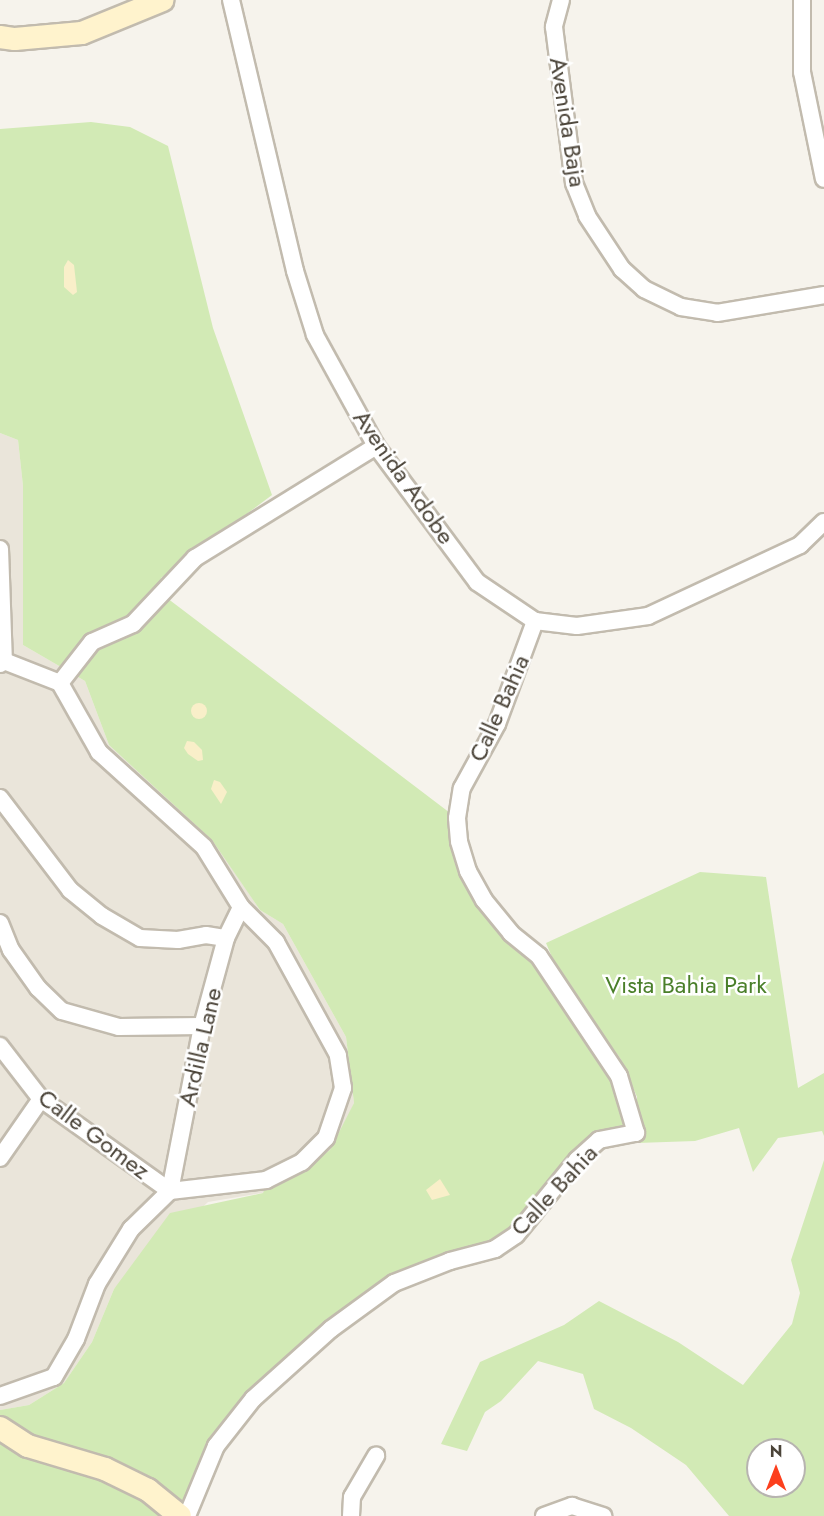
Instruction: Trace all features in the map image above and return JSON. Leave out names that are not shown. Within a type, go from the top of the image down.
[{"type":"street","points":[[0,37],[15,39],[82,33],[163,0]]},
{"type":"street","name":"Avenida Adobe","points":[[231,0],[295,271],[315,335],[376,446],[477,582],[535,621],[577,626],[648,616],[800,545],[824,522]]},
{"type":"street","name":"Avenida Baja","points":[[561,0],[554,27],[574,183],[587,216],[622,269],[644,289],[681,307],[717,314],[824,295]]},
{"type":"street","points":[[802,0],[802,72],[824,179]]},
{"type":"street","points":[[60,683],[92,642],[133,624],[195,558],[376,446]]},
{"type":"street","points":[[0,549],[2,663],[60,683],[99,752],[204,848],[240,907],[276,942],[334,1046],[341,1070],[341,1101],[326,1138],[302,1162],[266,1180],[170,1191],[126,1238],[97,1284],[76,1339],[54,1377],[0,1396]]},
{"type":"street","name":"Calle Bahia","points":[[187,1516],[216,1446],[253,1399],[331,1329],[394,1283],[450,1261],[495,1249],[516,1235],[577,1160],[599,1140],[636,1133],[619,1076],[539,956],[512,933],[484,900],[468,871],[459,841],[457,818],[462,788],[496,724],[535,621]]},
{"type":"street","points":[[0,798],[70,890],[102,916],[140,938],[178,940],[206,935],[226,938]]},
{"type":"street","name":"Ardilla Lane","points":[[170,1191],[202,1026],[226,938],[240,907]]},
{"type":"street","points":[[0,923],[11,950],[32,979],[62,1011],[118,1027],[202,1026]]},
{"type":"street","name":"Calle Gomez","points":[[0,1046],[41,1099],[170,1191]]},
{"type":"street","points":[[0,1158],[41,1099]]},
{"type":"street","points":[[0,1428],[28,1446],[105,1469],[148,1490],[180,1516]]},
{"type":"street","points":[[351,1516],[352,1497],[376,1456]]},
{"type":"street","points":[[544,1516],[572,1506],[603,1516]]},
{"type":"shaded area","points":[[0,433],[18,440],[23,486],[23,645],[85,681],[109,745],[212,839],[260,910],[283,924],[346,1037],[354,1103],[331,1156],[280,1190],[208,1202],[114,1289],[92,1342],[64,1383],[29,1405],[0,1410]]},
{"type":"green space","points":[[91,122],[130,127],[168,146],[213,328],[272,495],[161,578],[167,598],[454,816],[457,861],[485,916],[530,957],[597,1051],[615,1086],[625,1128],[593,1136],[520,1223],[487,1242],[398,1271],[279,1364],[212,1434],[185,1516],[0,1516],[0,1410],[29,1405],[64,1383],[92,1342],[114,1289],[170,1213],[263,1193],[267,1184],[292,1178],[330,1150],[354,1103],[346,1037],[283,924],[260,910],[212,840],[109,745],[85,681],[23,645],[23,486],[18,440],[0,433],[0,129]]},
{"type":"green space","name":"Vista Bahia Park","points":[[700,872],[766,877],[798,1088],[824,1073],[824,1136],[822,1131],[778,1138],[753,1172],[739,1128],[695,1141],[637,1143],[637,1097],[620,1058],[560,976],[546,943]]},
{"type":"green space","points":[[824,1160],[824,1516],[729,1516],[686,1465],[631,1428],[594,1409],[583,1374],[538,1361],[501,1401],[485,1412],[467,1451],[441,1444],[480,1362],[564,1325],[599,1301],[678,1342],[743,1385],[792,1324],[800,1293],[791,1260]]},
{"type":"sand","points":[[68,260],[74,265],[77,292],[73,295],[64,287],[64,267]]},
{"type":"sand","points":[[196,703],[202,703],[207,711],[205,717],[196,719],[191,714],[191,708]]},
{"type":"sand","points":[[187,741],[194,742],[202,750],[203,760],[198,761],[188,754],[184,748]]},
{"type":"sand","points":[[214,780],[220,782],[227,792],[221,804],[211,789]]},
{"type":"sand","points":[[440,1179],[450,1195],[432,1200],[426,1190]]}]
